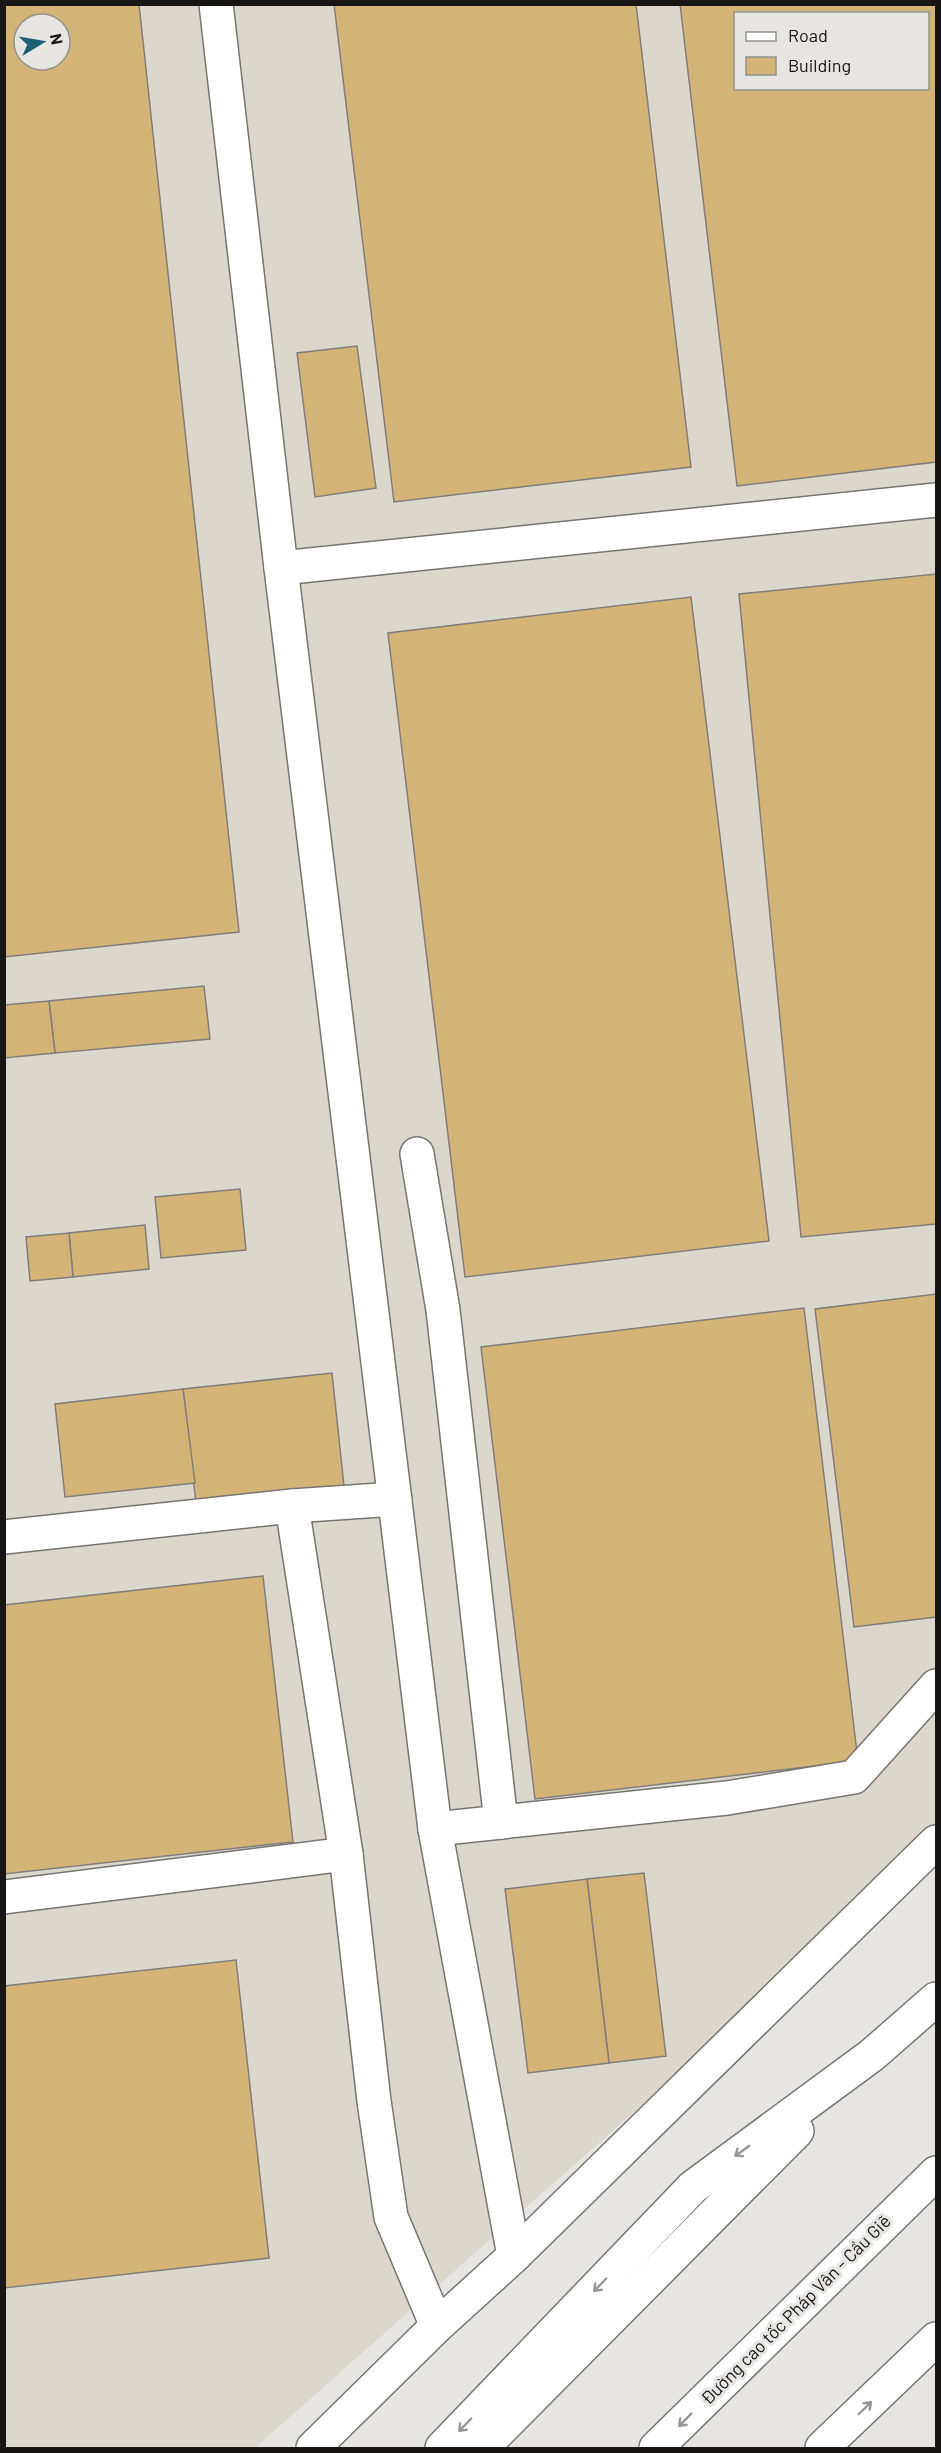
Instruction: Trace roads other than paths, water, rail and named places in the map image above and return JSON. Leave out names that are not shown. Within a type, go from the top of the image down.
[{"type":"main road","points":[[216,4],[281,568],[435,1829],[514,2256]]},
{"type":"main road","points":[[281,568],[936,500]]},
{"type":"main road","points":[[417,1154],[443,1310],[501,1822]]},
{"type":"main road","points":[[4,1537],[292,1506],[395,1500]]},
{"type":"main road","points":[[292,1506],[346,1854],[374,2101],[391,2217],[437,2326]]},
{"type":"main road","points":[[435,1829],[727,1798],[854,1777],[936,1686]]},
{"type":"main road","points":[[313,2448],[437,2326],[514,2256],[936,1842]]},
{"type":"main road","points":[[4,1897],[346,1854]]},
{"type":"main road","points":[[482,2448],[872,2055],[936,1999]]},
{"type":"main road","points":[[442,2448],[693,2187],[872,2055]]},
{"type":"main road","name":"Đường cao tốc Pháp Vân - Cầu Giẽ","points":[[656,2448],[936,2173]]},
{"type":"main road","points":[[822,2448],[936,2339]]}]
